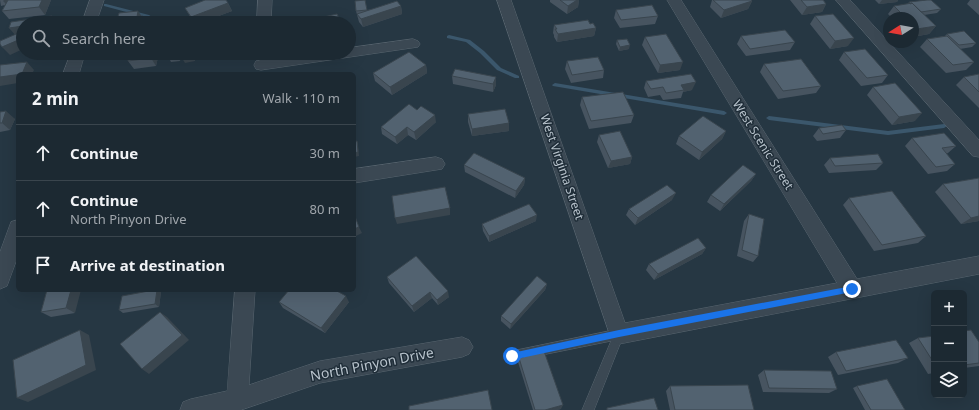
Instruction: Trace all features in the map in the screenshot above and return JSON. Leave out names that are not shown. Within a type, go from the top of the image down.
[{"type":"street","points":[[91,16],[97,0]]},
{"type":"street","points":[[264,16],[265,0]]},
{"type":"street","name":"West Virginia Street","points":[[504,0],[619,334]]},
{"type":"street","name":"West Scenic Street","points":[[674,0],[852,289]]},
{"type":"street","points":[[843,0],[979,151]]},
{"type":"street","points":[[356,52],[413,44]]},
{"type":"street","points":[[72,72],[76,60]]},
{"type":"street","points":[[261,64],[293,60]]},
{"type":"street","points":[[356,176],[436,164]]},
{"type":"street","points":[[0,280],[16,234]]},
{"type":"street","points":[[619,334],[979,265]]},
{"type":"street","points":[[237,400],[245,292]]},
{"type":"street","name":"North Pinyon Drive","points":[[191,410],[237,400],[320,372],[462,347]]},
{"type":"lane","points":[[512,356],[619,334]]},
{"type":"lane","points":[[588,410],[619,334]]},
{"type":"building","points":[[8,0],[42,0],[39,7],[2,11]]},
{"type":"building","points":[[205,0],[226,0],[228,3],[194,16],[190,16],[185,8]]},
{"type":"building","points":[[365,0],[367,10],[356,11],[355,1]]},
{"type":"building","points":[[560,0],[577,0],[568,6]]},
{"type":"building","points":[[713,0],[751,0],[752,1],[724,10]]},
{"type":"building","points":[[801,0],[823,0],[826,4],[807,7]]},
{"type":"building","points":[[931,0],[941,9],[921,12],[909,2]]},
{"type":"building","points":[[397,1],[401,6],[361,19],[357,14]]},
{"type":"building","points":[[912,3],[936,26],[919,29],[919,12],[900,12],[894,6]]},
{"type":"building","points":[[652,5],[658,16],[621,20],[616,10]]},
{"type":"building","points":[[138,11],[137,16],[118,16],[119,13]]},
{"type":"building","points":[[833,14],[854,38],[835,41],[815,16]]},
{"type":"building","points":[[588,20],[590,24],[593,23],[596,28],[558,34],[554,25]]},
{"type":"building","points":[[16,21],[16,27],[9,28],[11,22]]},
{"type":"building","points":[[785,30],[795,42],[750,49],[741,36]]},
{"type":"building","points":[[964,31],[976,43],[959,45],[947,34]]},
{"type":"building","points":[[16,34],[16,41],[2,47],[0,41]]},
{"type":"building","points":[[666,34],[683,62],[660,65],[645,37]]},
{"type":"building","points":[[947,36],[974,62],[953,65],[927,39]]},
{"type":"building","points":[[627,39],[630,45],[620,47],[617,40]]},
{"type":"building","points":[[865,49],[888,75],[867,78],[844,52]]},
{"type":"building","points":[[409,52],[426,65],[390,87],[373,73]]},
{"type":"building","points":[[598,57],[604,70],[572,75],[567,61]]},
{"type":"building","points":[[801,59],[821,86],[783,91],[764,64]]},
{"type":"building","points":[[27,62],[23,72],[16,72],[16,75],[0,77],[0,65]]},
{"type":"building","points":[[455,69],[496,77],[493,84],[452,76]]},
{"type":"building","points":[[691,74],[696,82],[681,85],[684,90],[666,93],[663,87],[651,89],[646,81]]},
{"type":"building","points":[[979,74],[979,92],[964,77]]},
{"type":"building","points":[[895,83],[922,113],[899,117],[873,87]]},
{"type":"building","points":[[623,92],[634,115],[591,121],[582,97]]},
{"type":"building","points":[[409,104],[417,110],[421,106],[435,115],[414,132],[407,127],[395,137],[381,127]]},
{"type":"building","points":[[505,109],[509,123],[472,129],[468,114]]},
{"type":"building","points":[[6,111],[2,123],[0,123],[0,112]]},
{"type":"building","points":[[703,116],[726,131],[702,152],[679,136]]},
{"type":"building","points":[[842,125],[846,130],[823,134],[819,128]]},
{"type":"building","points":[[620,131],[632,157],[611,161],[599,135]]},
{"type":"building","points":[[944,133],[956,146],[942,148],[955,164],[936,167],[912,138]]},
{"type":"building","points":[[356,141],[358,152],[356,152]]},
{"type":"building","points":[[474,153],[525,178],[516,191],[464,165]]},
{"type":"building","points":[[878,154],[883,163],[835,166],[830,158]]},
{"type":"building","points":[[743,165],[756,174],[724,204],[711,195]]},
{"type":"building","points":[[979,178],[979,216],[971,218],[943,184]]},
{"type":"building","points":[[667,185],[676,193],[638,218],[629,209]]},
{"type":"building","points":[[445,187],[450,208],[395,218],[392,196]]},
{"type":"building","points":[[892,191],[926,236],[882,245],[849,198]]},
{"type":"building","points":[[529,204],[537,215],[489,236],[482,224]]},
{"type":"building","points":[[749,214],[764,219],[758,256],[742,250]]},
{"type":"building","points":[[356,219],[359,227],[356,228]]},
{"type":"building","points":[[698,238],[706,248],[658,274],[649,264]]},
{"type":"building","points":[[416,256],[448,291],[437,300],[430,292],[412,306],[387,277]]},
{"type":"building","points":[[537,276],[547,284],[511,324],[501,316]]},
{"type":"building","points":[[46,292],[70,292],[66,308],[41,312]]},
{"type":"building","points":[[143,292],[157,292],[155,304],[119,310],[122,296]]},
{"type":"building","points":[[287,292],[339,292],[346,296],[321,328],[279,302]]},
{"type":"building","points":[[160,312],[182,335],[142,369],[120,344]]},
{"type":"building","points":[[80,330],[86,365],[17,398],[13,360]]},
{"type":"building","points":[[971,330],[979,342],[979,363],[967,365],[967,331]]},
{"type":"building","points":[[931,336],[931,358],[918,338]]},
{"type":"building","points":[[896,340],[908,358],[846,371],[836,352]]},
{"type":"building","points":[[544,351],[563,405],[545,410],[535,410],[519,358]]},
{"type":"building","points":[[764,370],[831,371],[837,389],[769,388]]},
{"type":"building","points":[[887,379],[905,410],[871,410],[857,386]]},
{"type":"building","points":[[748,385],[754,410],[675,410],[670,386]]},
{"type":"building","points":[[488,390],[492,410],[409,410],[409,406]]},
{"type":"building","points":[[654,398],[658,410],[607,410],[607,408]]},
{"type":"waterway","points":[[106,5],[147,16]]},
{"type":"waterway","points":[[449,37],[468,41],[482,52],[499,69],[517,77]]},
{"type":"waterway","points":[[555,85],[724,113]]},
{"type":"waterway","points":[[769,118],[888,133],[944,126]]},
{"type":"route","points":[[512,356],[852,289]]}]
